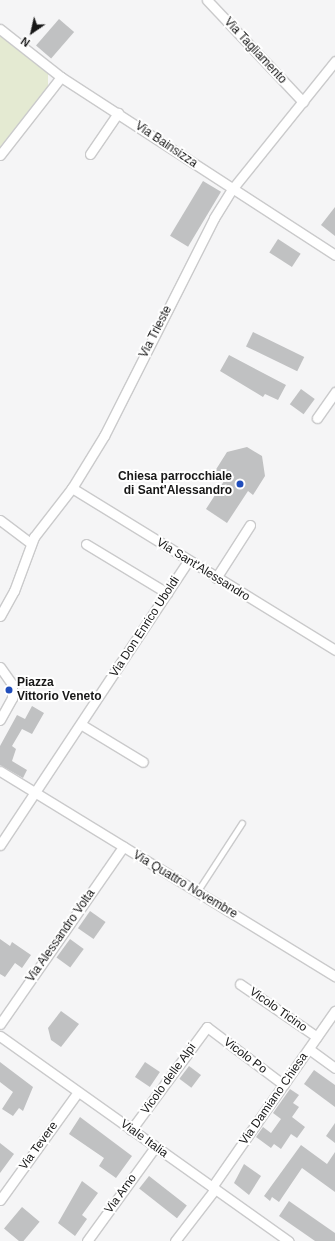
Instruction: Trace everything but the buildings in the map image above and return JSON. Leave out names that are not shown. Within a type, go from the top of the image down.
[{"type":"street","name":"Via Tagliamento","points":[[207,0],[303,102]]},
{"type":"street","name":"Via Bainsizza","points":[[0,29],[61,77],[335,255]]},
{"type":"street","name":"Via Trieste","points":[[0,616],[14,591],[31,543],[72,488],[104,436],[190,263],[233,188],[335,61]]},
{"type":"street","points":[[0,155],[61,77]]},
{"type":"street","points":[[90,154],[118,113]]},
{"type":"street","points":[[317,418],[335,392]]},
{"type":"street","name":"Via Sant'Alessandro","points":[[72,488],[188,561],[335,650]]},
{"type":"street","points":[[0,520],[31,543]]},
{"type":"street","points":[[216,578],[250,525]]},
{"type":"street","points":[[86,544],[167,593]]},
{"type":"street","name":"Via Don Enrico Uboldi","points":[[0,845],[36,794],[188,561]]},
{"type":"street","points":[[0,667],[12,684],[12,698],[0,720]]},
{"type":"street","points":[[82,724],[143,762]]},
{"type":"street","name":"Via Quattro Novembre","points":[[0,771],[335,976]]},
{"type":"street","name":"Via Alessandro Volta","points":[[0,1024],[123,847]]},
{"type":"street","name":"Vicolo Ticino","points":[[240,984],[317,1037]]},
{"type":"street","name":"Via Damiano Chiesa","points":[[176,1241],[335,1011]]},
{"type":"street","name":"Vicolo Po","points":[[207,1027],[284,1085]]},
{"type":"street","name":"Vicolo delle Alpi","points":[[131,1130],[207,1027]]},
{"type":"street","name":"Viale Italia","points":[[0,1036],[288,1241]]},
{"type":"street","points":[[309,1050],[335,1068]]},
{"type":"street","name":"Via Tevere","points":[[0,1200],[78,1092]]},
{"type":"street","name":"Via Arno","points":[[87,1241],[155,1147]]},
{"type":"lane","points":[[197,892],[242,823]]},
{"type":"green space","points":[[0,35],[48,72],[48,87],[0,147]]},
{"type":"place","name":"Chiesa parrocchiale di Sant'Alessandro","points":[[240,484]]},
{"type":"place","name":"Piazza Vittorio Veneto","points":[[9,690]]}]
